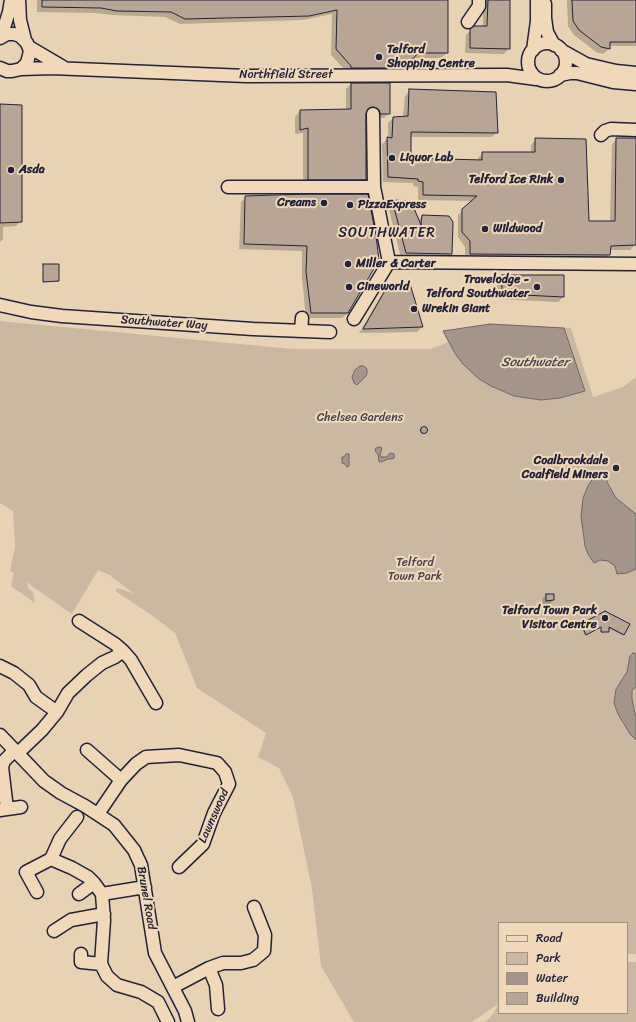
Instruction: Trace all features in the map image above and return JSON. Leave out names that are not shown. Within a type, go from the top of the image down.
[{"type":"street","points":[[1,37],[9,12],[11,0]]},
{"type":"street","points":[[19,0],[20,20],[30,51],[29,59],[21,68]]},
{"type":"street","points":[[468,22],[479,6],[479,0]]},
{"type":"street","points":[[537,0],[537,21],[529,69],[536,79],[549,81],[570,73],[577,73],[613,82],[636,84]]},
{"type":"street","points":[[545,0],[545,18],[548,32],[565,58],[565,67],[560,76]]},
{"type":"street","name":"Northfield Street","points":[[1,37],[8,34],[20,36],[27,44],[66,69]]},
{"type":"street","points":[[507,75],[543,44],[558,48],[586,64],[616,71],[636,73]]},
{"type":"street","name":"Northfield Street","points":[[1,69],[12,71],[21,68],[66,69],[246,76],[507,75],[536,79]]},
{"type":"street","points":[[354,319],[389,262],[374,187],[373,114]]},
{"type":"street","points":[[601,136],[605,131],[611,129],[636,130]]},
{"type":"street","points":[[228,187],[374,187]]},
{"type":"street","points":[[389,262],[636,264]]},
{"type":"street","name":"Southwater Way","points":[[0,306],[62,316],[330,332]]},
{"type":"street","points":[[301,331],[302,318]]},
{"type":"street","points":[[78,621],[115,644],[123,651],[131,660],[156,703]]},
{"type":"street","points":[[21,807],[3,810],[2,767],[4,761],[42,730],[57,712],[68,694],[87,675],[102,663],[115,658],[123,651]]},
{"type":"street","points":[[0,666],[14,673],[29,685],[36,697],[57,712]]},
{"type":"street","name":"Brunel Road","points":[[0,735],[44,781],[114,825],[134,850],[141,865],[155,953],[186,1011],[188,1022]]},
{"type":"street","points":[[87,750],[121,780]]},
{"type":"street","name":"Lawnswood","points":[[98,814],[121,780],[136,764],[146,757],[159,755],[179,755],[217,763],[225,772],[229,784],[214,813],[203,844],[179,867]]},
{"type":"street","points":[[37,892],[26,872],[51,859],[60,839],[77,817]]},
{"type":"street","points":[[51,859],[88,877],[102,894],[104,920],[101,964],[107,976],[117,985],[141,992],[158,1002],[168,1022]]},
{"type":"street","points":[[79,894],[94,883]]},
{"type":"street","points":[[102,894],[145,887]]},
{"type":"street","points":[[173,987],[209,968],[224,963],[242,963],[253,960],[264,951],[265,935],[254,907]]},
{"type":"street","points":[[54,931],[71,920],[104,914]]},
{"type":"street","points":[[81,954],[81,962],[101,964]]},
{"type":"street","points":[[209,968],[216,985],[218,1009]]},
{"type":"green space","name":"Telford Town Park","points":[[0,321],[292,349],[431,349],[448,342],[443,331],[490,324],[571,328],[593,397],[623,387],[636,377],[636,954],[628,954],[628,922],[498,922],[498,1004],[472,1022],[354,1022],[321,966],[312,889],[293,797],[279,768],[258,757],[266,733],[197,688],[175,633],[150,614],[115,591],[118,588],[134,594],[110,575],[98,570],[72,614],[26,582],[29,589],[33,592],[35,603],[11,586],[14,573],[10,571],[15,547],[13,511],[0,503]]},
{"type":"green space","name":"Telford Town Park","points":[[628,962],[636,962],[636,1022],[485,1022],[493,1014],[498,1004],[498,1014],[628,1014]]},
{"type":"water","name":"Southwater","points":[[490,324],[564,328],[585,391],[560,398],[541,400],[514,396],[479,379],[456,355],[443,331]]},
{"type":"water","points":[[360,366],[364,366],[367,369],[367,374],[357,385],[354,383],[352,377],[355,370]]},
{"type":"water","points":[[376,448],[382,448],[380,455],[381,457],[387,457],[390,453],[394,454],[394,458],[379,462],[378,454],[375,451]]},
{"type":"water","points":[[349,454],[349,466],[347,467],[342,463],[342,457]]},
{"type":"water","points":[[604,473],[616,498],[636,514],[636,569],[627,573],[617,574],[615,566],[608,561],[600,560],[594,563],[585,546],[581,516],[583,498],[588,486],[597,474]]},
{"type":"water","points":[[633,653],[636,654],[636,687],[632,690],[632,699],[636,718],[636,740],[630,734],[618,714],[614,703],[616,689],[627,672],[630,656]]},
{"type":"building","name":"Telford Shopping Centre","points":[[42,0],[448,0],[448,53],[418,53],[411,61],[390,61],[390,68],[351,68],[351,66],[336,49],[337,10],[309,16],[185,19],[171,12],[117,11],[101,8],[42,7]]},
{"type":"building","points":[[488,0],[510,0],[510,49],[470,48],[470,29],[474,26],[487,26]]},
{"type":"building","points":[[572,0],[636,0],[636,42],[610,42],[610,49],[601,47],[579,30],[573,21]]},
{"type":"building","points":[[351,83],[390,83],[390,114],[380,114],[379,110],[373,107],[369,108],[366,114],[366,180],[308,180],[308,128],[300,130],[300,110],[351,109]]},
{"type":"building","points":[[409,89],[496,92],[498,133],[411,132],[411,158],[482,160],[482,152],[535,152],[535,138],[586,139],[589,221],[615,221],[616,138],[636,138],[636,245],[611,246],[610,255],[470,254],[470,241],[462,232],[462,209],[477,196],[423,195],[423,182],[418,181],[418,179],[388,177],[387,137],[392,138],[393,117],[408,116]]},
{"type":"building","name":"Asda","points":[[0,104],[22,105],[22,222],[0,223]]},
{"type":"building","points":[[368,194],[379,260],[348,313],[311,313],[306,272],[307,246],[244,244],[245,196]]},
{"type":"building","points":[[392,200],[411,201],[421,225],[422,215],[449,216],[453,222],[452,254],[406,253]]},
{"type":"building","points":[[43,264],[59,264],[59,281],[43,282]]},
{"type":"building","points":[[502,275],[564,275],[564,297],[502,294]]},
{"type":"building","points":[[410,284],[423,327],[363,329],[387,287]]},
{"type":"building","points":[[424,426],[427,427],[427,433],[424,434],[421,433],[420,430],[421,427]]},
{"type":"building","points":[[546,594],[554,594],[554,600],[546,601]]},
{"type":"building","name":"Telford Town Park Visitor Centre","points":[[605,611],[630,624],[624,635],[609,627],[609,632],[601,632],[601,627],[586,635],[581,624]]},
{"type":"place","name":"Telford Shopping Centre","points":[[379,57]]},
{"type":"place","name":"Liquor Lab","points":[[392,158]]},
{"type":"place","name":"Asda","points":[[11,170]]},
{"type":"place","name":"Telford Ice Rink","points":[[561,180]]},
{"type":"place","name":"Creams","points":[[324,203]]},
{"type":"place","name":"PizzaExpress","points":[[350,205]]},
{"type":"place","name":"Wildwood","points":[[485,229]]},
{"type":"place","name":"Miller & Carter","points":[[348,264]]},
{"type":"place","name":"Cineworld","points":[[349,287]]},
{"type":"place","name":"Travelodge - Telford Southwater","points":[[537,287]]},
{"type":"place","name":"Wrekin Giant","points":[[414,309]]},
{"type":"place","name":"Coalbrookdale Coalfield Miners","points":[[616,468]]},
{"type":"place","name":"Telford Town Park Visitor Centre","points":[[605,618]]},
{"type":"district","name":"SOUTHWATER","points":[[387,233]]},
{"type":"park label","name":"Chelsea Gardens","points":[[360,418]]}]
